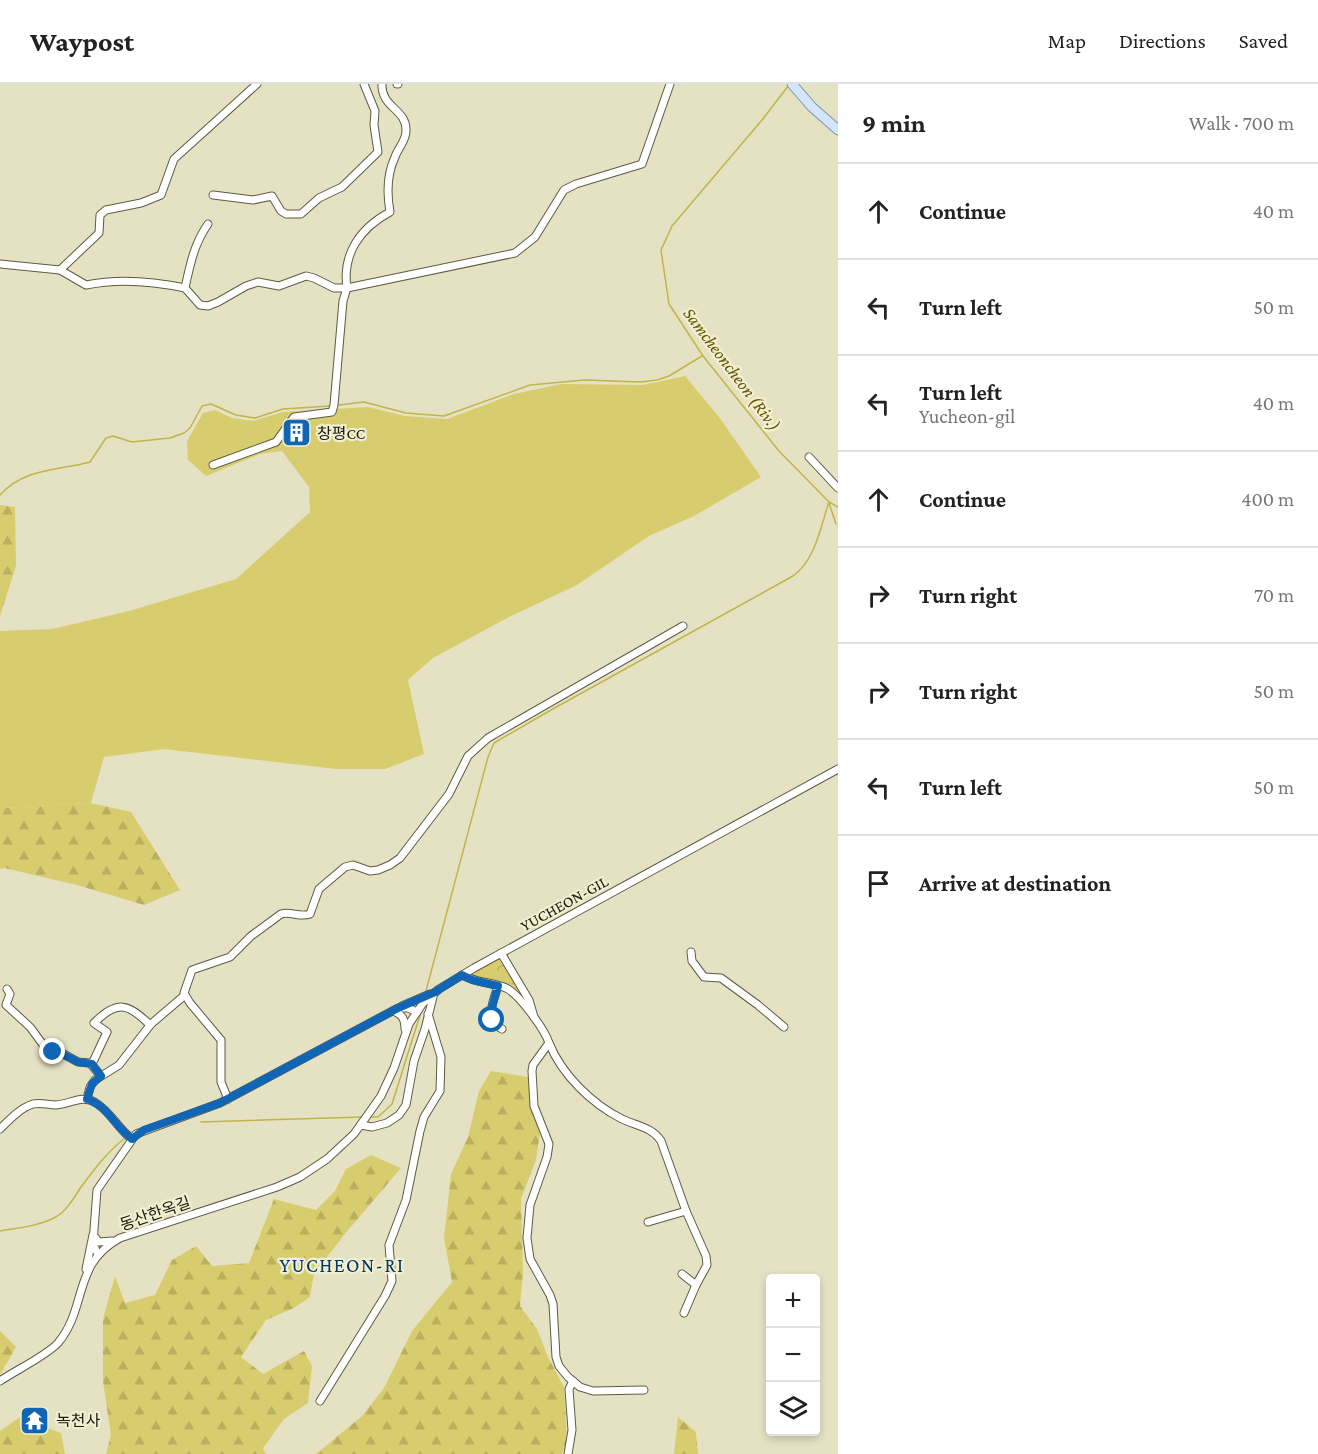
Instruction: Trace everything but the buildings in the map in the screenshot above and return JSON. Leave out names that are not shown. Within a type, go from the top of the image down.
[{"type":"main road","points":[[792,84],[838,130]]},
{"type":"street","points":[[60,270],[99,233],[100,214],[106,210],[141,203],[161,195],[174,159],[257,84]]},
{"type":"street","points":[[213,195],[253,200],[272,196],[281,211],[295,215],[319,198],[342,187],[378,152],[374,125],[375,111],[364,84]]},
{"type":"street","points":[[213,465],[276,442],[294,417],[332,412],[343,301],[347,288],[345,275],[350,255],[355,241],[375,220],[390,212],[388,200],[390,171],[394,157],[405,138],[406,128],[396,108],[384,100],[381,92],[382,84]]},
{"type":"street","points":[[0,264],[60,270],[86,285],[121,280],[185,288],[200,305],[208,306],[258,282],[279,286],[306,276],[334,288],[347,288],[515,253],[534,237],[564,190],[576,184],[642,164],[670,84]]},
{"type":"street","points":[[185,288],[192,255],[208,224]]},
{"type":"street","points":[[809,457],[838,488]]},
{"type":"street","points":[[228,1099],[221,1082],[221,1040],[185,995],[192,970],[230,957],[251,936],[281,914],[303,916],[310,914],[320,889],[345,867],[353,865],[373,871],[383,869],[395,862],[446,798],[468,756],[488,738],[683,626]]},
{"type":"street","name":"YUCHEON-GIL","points":[[363,1123],[388,1083],[405,1033],[417,1012],[435,992],[501,953],[838,770]]},
{"type":"street","points":[[691,952],[692,961],[704,977],[721,978],[784,1027]]},
{"type":"street","points":[[501,953],[529,1000],[536,1022]]},
{"type":"street","points":[[462,975],[514,993],[536,1022],[553,1053],[579,1087],[624,1120],[655,1131],[706,1256],[707,1265],[684,1314]]},
{"type":"street","points":[[498,986],[492,1007],[492,1020],[502,1029]]},
{"type":"street","points":[[7,989],[10,994],[6,1005],[30,1027],[47,1050],[60,1053],[78,1062],[92,1064],[101,1076]]},
{"type":"street","points":[[98,1255],[93,1243],[96,1190],[132,1139],[144,1130],[228,1099],[396,1010],[435,992]]},
{"type":"street","points":[[363,1123],[372,1127],[387,1122],[399,1115],[406,1105],[414,1061],[435,992]]},
{"type":"street","points":[[87,1099],[92,1084],[119,1065],[150,1025],[185,995]]},
{"type":"street","points":[[92,1064],[106,1032],[94,1023],[108,1010],[128,1007],[136,1011],[150,1025]]},
{"type":"street","points":[[396,1010],[408,1008],[417,1012]]},
{"type":"street","points":[[396,1010],[403,1017],[405,1033]]},
{"type":"street","points":[[321,1401],[392,1281],[389,1245],[406,1200],[422,1124],[440,1091],[441,1058],[428,1014]]},
{"type":"street","points":[[549,1043],[533,1065],[532,1071],[534,1106],[549,1144],[547,1157],[530,1205],[527,1246],[532,1264],[546,1286],[553,1304],[557,1362],[573,1382],[583,1388],[593,1391],[644,1390]]},
{"type":"street","points":[[0,1129],[33,1104],[56,1105],[87,1099],[104,1109],[120,1129],[132,1139]]},
{"type":"street","name":"동산한옥길","points":[[0,1381],[59,1342],[70,1322],[86,1274],[98,1255],[120,1238],[277,1187],[300,1177],[327,1159],[363,1123]]},
{"type":"street","points":[[648,1222],[686,1211]]},
{"type":"street","points":[[93,1235],[101,1243],[120,1238]]},
{"type":"street","points":[[86,1274],[93,1235]]},
{"type":"street","points":[[682,1274],[696,1285]]},
{"type":"street","points":[[568,1454],[572,1430],[569,1389],[573,1382]]},
{"type":"green space","points":[[685,376],[719,417],[761,477],[694,516],[649,536],[577,585],[509,617],[433,658],[408,680],[424,754],[385,769],[336,769],[164,749],[104,757],[91,803],[0,808],[0,631],[52,629],[129,611],[236,579],[310,512],[309,487],[282,451],[260,454],[206,476],[188,460],[187,441],[203,413],[215,410],[232,418],[253,421],[283,412],[368,407],[405,416],[447,419],[514,394],[561,384],[643,385]]},
{"type":"green space","points":[[0,505],[15,507],[16,566],[0,616]]},
{"type":"green space","points":[[91,803],[131,812],[180,890],[144,905],[77,885],[0,869],[0,808]]},
{"type":"green space","points":[[498,958],[527,1003],[513,990],[467,975]]},
{"type":"green space","points":[[491,1071],[528,1077],[542,1118],[536,1160],[521,1199],[523,1273],[520,1306],[537,1329],[548,1357],[564,1387],[567,1441],[562,1454],[316,1454],[362,1416],[384,1388],[412,1331],[452,1282],[444,1238],[451,1174],[468,1137],[479,1091]]},
{"type":"green space","points":[[371,1155],[401,1168],[314,1274],[310,1297],[294,1308],[266,1320],[241,1357],[263,1374],[304,1351],[312,1366],[308,1403],[284,1419],[263,1448],[266,1454],[106,1454],[111,1435],[103,1381],[103,1319],[115,1276],[125,1303],[155,1295],[172,1260],[196,1246],[212,1266],[249,1263],[274,1199],[316,1210],[335,1191],[346,1169]]},
{"type":"green space","points":[[0,1331],[16,1347],[0,1375]]},
{"type":"green space","points":[[20,1417],[61,1433],[65,1454],[0,1454],[0,1431]]},
{"type":"green space","points":[[678,1417],[696,1432],[698,1454],[674,1454]]},
{"type":"waterway","name":"Samcheoncheon (Riv.)","points":[[789,85],[672,226],[661,250],[669,304],[703,356],[779,451],[829,502],[838,507]]},
{"type":"waterway","points":[[339,405],[364,402],[406,413],[444,416],[530,385],[585,380],[640,382],[657,380],[669,376],[702,356]]},
{"type":"waterway","points":[[0,495],[9,486],[30,475],[90,462],[106,438],[113,436],[132,442],[170,438],[184,433],[190,428],[202,406],[211,404],[236,415],[255,418],[283,409],[330,406]]},
{"type":"waterway","points":[[426,991],[488,757],[494,743],[793,576],[801,569],[812,552],[829,502]]},
{"type":"waterway","points":[[829,503],[836,524]]},
{"type":"waterway","points":[[370,1117],[378,1117],[392,1104],[421,1012]]},
{"type":"waterway","points":[[201,1122],[362,1117]]},
{"type":"waterway","points":[[0,1231],[35,1225],[58,1215],[112,1149],[124,1139]]},
{"type":"place","name":"창평CC","points":[[296,433]]},
{"type":"place","name":"녹천사","points":[[35,1420]]},
{"type":"district","name":"YUCHEON-RI","points":[[342,1265]]},
{"type":"route","points":[[53,1052],[78,1062],[92,1064],[101,1076],[92,1084],[87,1099],[104,1109],[124,1134],[132,1139],[144,1130],[220,1103],[398,1008],[435,992],[462,975],[472,980],[498,986],[492,1007],[492,1020]]}]
